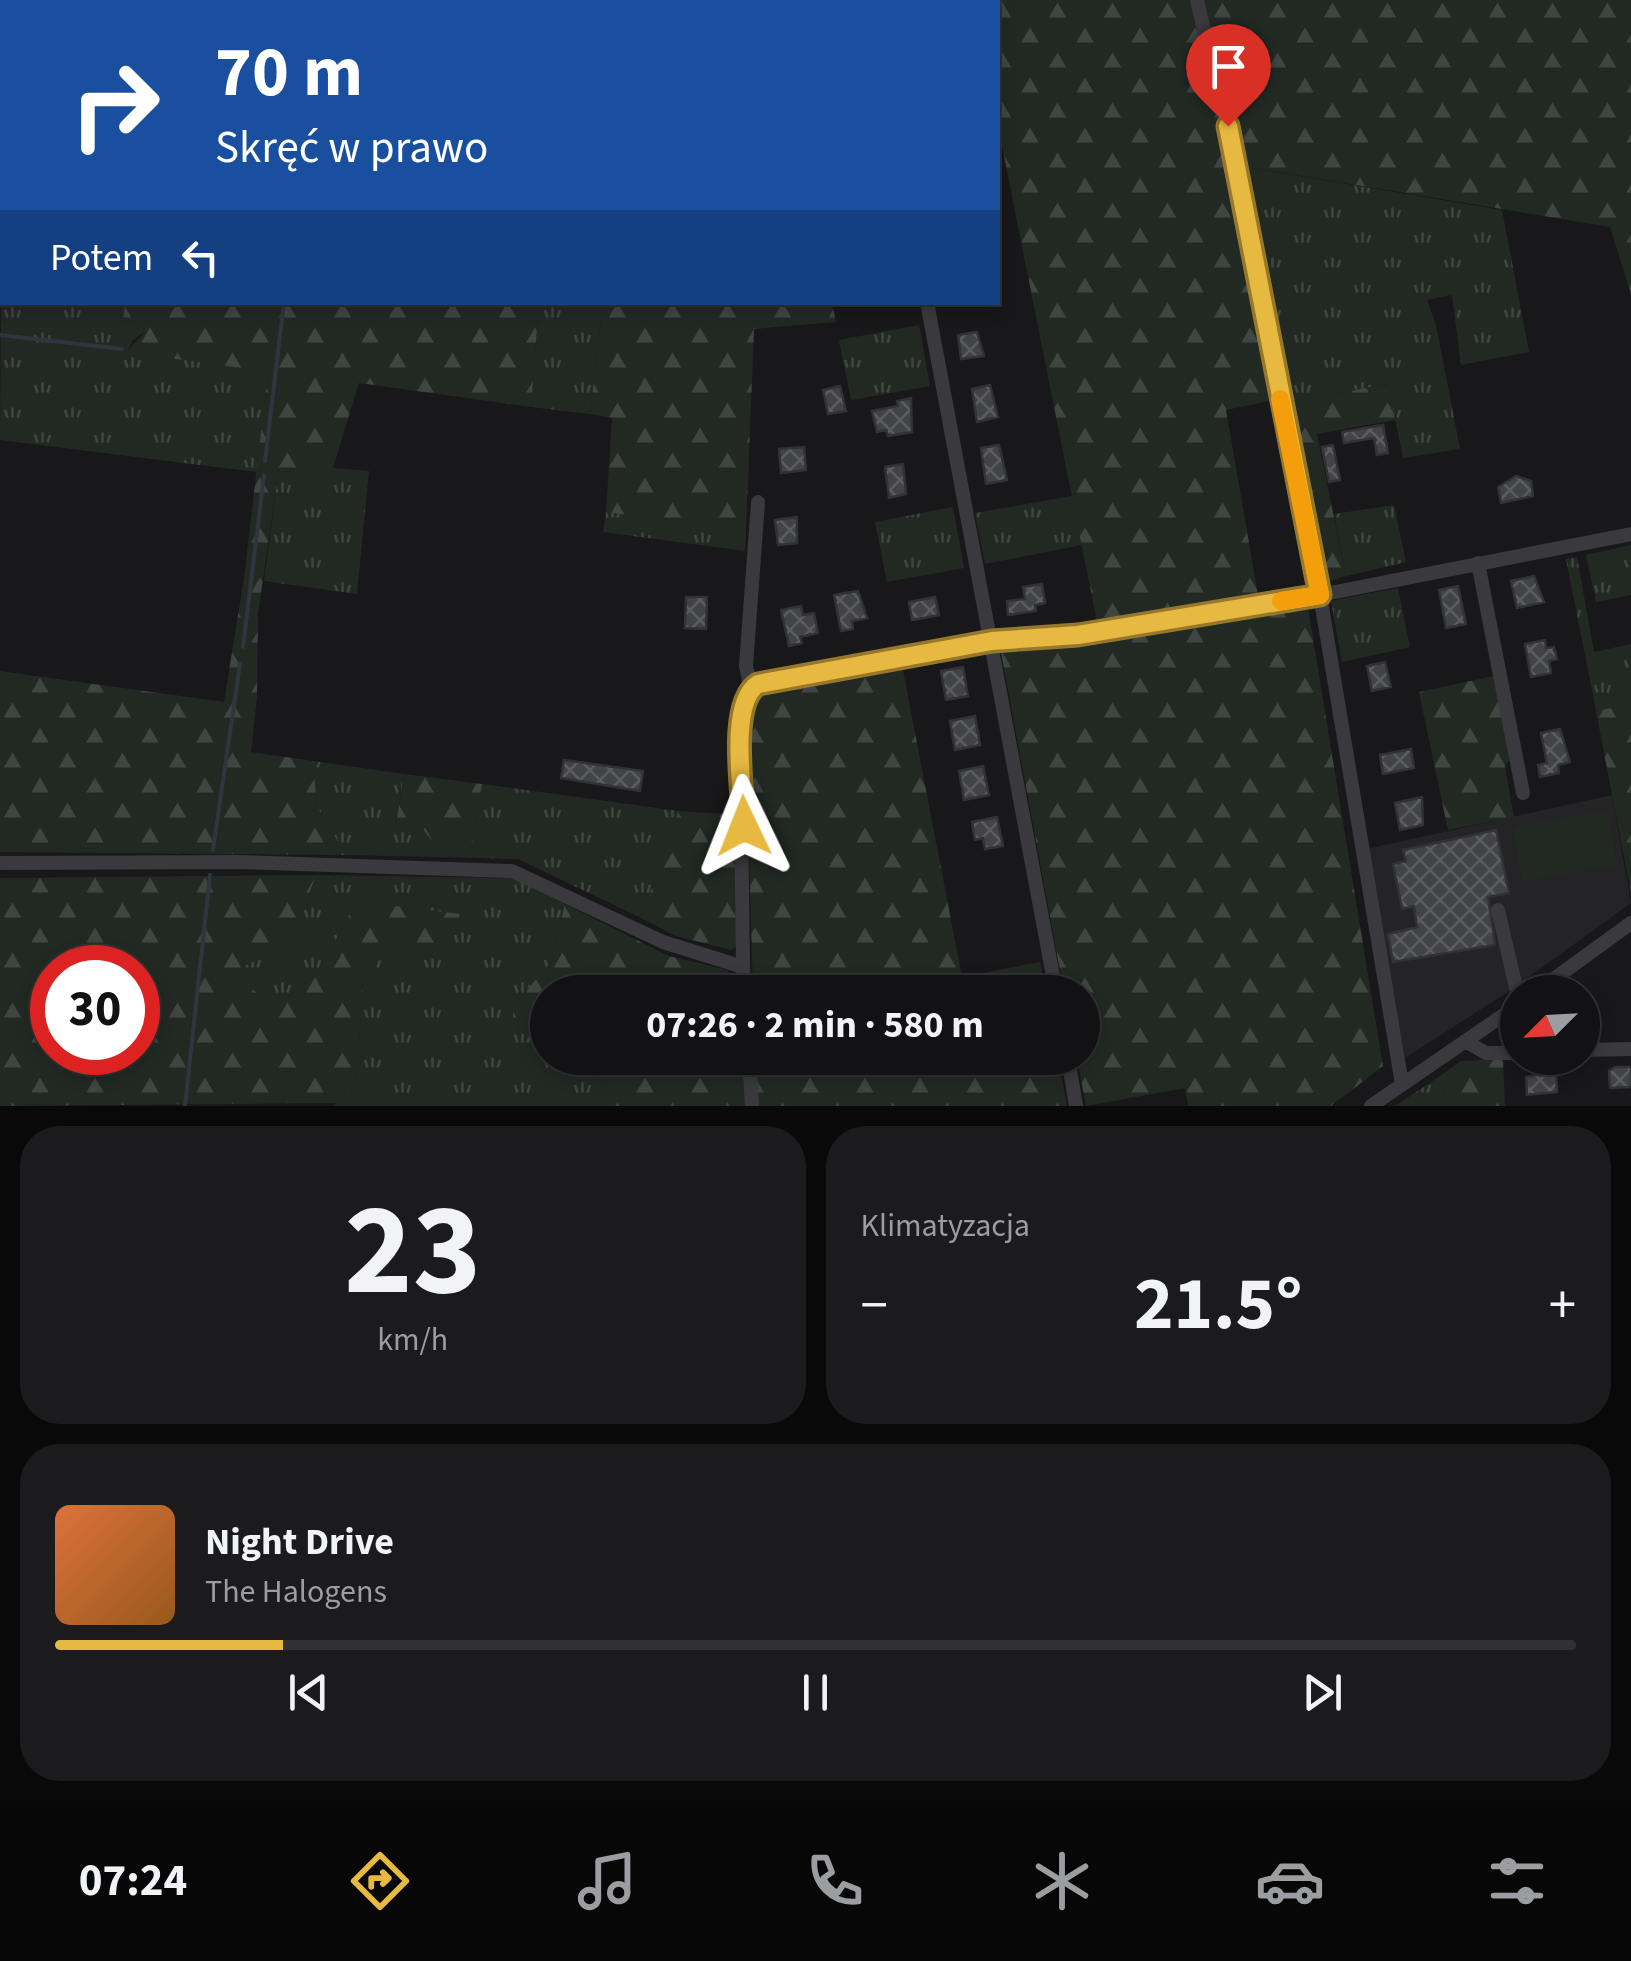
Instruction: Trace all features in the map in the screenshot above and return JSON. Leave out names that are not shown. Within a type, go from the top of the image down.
[{"type":"street","points":[[1197,0],[1230,135],[1320,595],[1402,1084]]},
{"type":"street","points":[[928,305],[1053,975]]},
{"type":"street","points":[[751,688],[746,666],[758,502]]},
{"type":"street","points":[[744,975],[740,722],[744,699],[751,688],[782,678],[992,641],[1078,635],[1320,595],[1631,534]]},
{"type":"street","points":[[1478,563],[1523,793]]},
{"type":"street","points":[[0,863],[238,862],[512,871],[663,942],[743,967]]},
{"type":"street","points":[[1498,910],[1513,975]]},
{"type":"street","points":[[1559,975],[1631,923]]},
{"type":"street","points":[[1372,1106],[1500,1018]]},
{"type":"street","points":[[1466,1041],[1486,1053],[1500,1053]]},
{"type":"street","points":[[1600,1049],[1631,1048]]},
{"type":"street","points":[[750,1075],[752,1106]]},
{"type":"street","points":[[1071,1075],[1076,1106]]},
{"type":"shaded area","points":[[1612,795],[1631,903],[1532,975],[1500,975],[1500,997],[1405,1058],[1366,849]]},
{"type":"green space","points":[[1000,0],[1631,0],[1631,294],[1610,227],[1235,165],[1273,400],[1226,410],[1258,595],[1098,627],[1000,136]]},
{"type":"green space","points":[[1240,166],[1502,210],[1529,352],[1461,365],[1452,295],[1427,300],[1436,325],[1460,449],[1403,458],[1388,384],[1289,402]]},
{"type":"green space","points":[[1,305],[125,305],[123,320],[143,324],[146,331],[133,340],[127,352],[268,371],[257,472],[0,440]]},
{"type":"green space","points":[[125,305],[539,305],[531,407],[359,383],[331,474],[279,468],[258,614],[257,697],[251,752],[313,761],[317,807],[346,855],[0,852],[0,671],[224,702],[244,578],[268,372],[126,352],[146,331],[142,324],[123,320]]},
{"type":"green space","points":[[539,305],[603,305],[590,414],[531,407]]},
{"type":"green space","points":[[603,305],[832,305],[836,322],[754,329],[746,531],[606,512],[612,418],[590,414]]},
{"type":"green space","points":[[919,325],[930,386],[851,400],[839,340]]},
{"type":"green space","points":[[1389,384],[1395,420],[1317,434],[1346,576],[1324,583],[1289,402]]},
{"type":"green space","points":[[279,467],[330,474],[333,468],[369,471],[357,594],[264,581]]},
{"type":"green space","points":[[1072,496],[1082,545],[985,564],[975,513]]},
{"type":"green space","points":[[1394,505],[1406,562],[1346,576],[1334,514]]},
{"type":"green space","points":[[953,507],[964,568],[887,582],[875,522]]},
{"type":"green space","points":[[606,512],[746,531],[745,551],[603,532]]},
{"type":"green space","points":[[1631,545],[1631,595],[1596,602],[1586,555]]},
{"type":"green space","points":[[1577,557],[1594,652],[1631,644],[1631,704],[1596,711],[1566,559]]},
{"type":"green space","points":[[1398,588],[1410,647],[1342,662],[1331,601]]},
{"type":"green space","points":[[1307,602],[1383,1066],[1331,1106],[1188,1106],[1185,1088],[1086,1106],[1080,1075],[1100,1075],[1100,975],[1061,975],[1001,652]]},
{"type":"green space","points":[[902,665],[962,975],[753,975],[745,714],[762,692]]},
{"type":"green space","points":[[1494,676],[1510,760],[1505,766],[1514,817],[1448,830],[1419,692]]},
{"type":"green space","points":[[1631,704],[1631,894],[1596,711]]},
{"type":"green space","points":[[313,761],[404,774],[396,823],[418,824],[471,849],[482,784],[679,811],[641,918],[518,859],[346,855],[317,807]]},
{"type":"green space","points":[[404,774],[482,784],[471,850],[440,849],[418,824],[396,824]]},
{"type":"green space","points":[[1608,810],[1617,865],[1522,882],[1512,826]]},
{"type":"green space","points":[[679,811],[740,815],[741,943],[731,950],[676,936],[641,918]]},
{"type":"green space","points":[[316,875],[512,878],[565,904],[550,963],[540,975],[530,975],[530,986],[514,1005],[530,1031],[530,1075],[581,1075],[607,1083],[605,1106],[334,1106],[356,1084],[363,986],[388,945],[428,960],[356,901],[320,971],[274,1008],[232,972],[292,941]]},
{"type":"green space","points":[[316,875],[292,941],[233,972],[274,1008],[320,971],[356,901],[460,914],[448,954],[428,960],[388,945],[363,986],[356,1084],[339,1103],[0,1106],[0,878]]},
{"type":"green space","points":[[565,904],[669,956],[727,970],[730,975],[540,975],[550,963]]},
{"type":"green space","points":[[1040,962],[1043,975],[972,975]]},
{"type":"green space","points":[[530,986],[530,1038],[512,1028],[514,1005]]},
{"type":"green space","points":[[1500,1059],[1505,1106],[1448,1106],[1440,1076],[1461,1061]]},
{"type":"green space","points":[[581,1075],[745,1075],[746,1106],[605,1106],[607,1083]]},
{"type":"green space","points":[[756,1075],[1061,1075],[1067,1106],[757,1106]]},
{"type":"green space","points":[[1440,1076],[1448,1106],[1395,1106]]},
{"type":"building","points":[[977,332],[984,356],[961,359],[958,335]]},
{"type":"building","points":[[990,385],[998,417],[977,422],[972,389]]},
{"type":"building","points":[[840,386],[846,411],[828,414],[823,390]]},
{"type":"building","points":[[911,398],[912,432],[888,436],[886,430],[877,432],[872,411],[898,406],[897,401]]},
{"type":"building","points":[[1383,425],[1388,453],[1377,455],[1374,438],[1344,443],[1342,432]]},
{"type":"building","points":[[999,445],[1007,480],[986,484],[981,448]]},
{"type":"building","points":[[1333,445],[1340,480],[1329,482],[1322,447]]},
{"type":"building","points":[[804,447],[806,470],[781,473],[779,449]]},
{"type":"building","points":[[903,464],[906,494],[889,498],[885,467]]},
{"type":"building","points":[[1516,476],[1531,481],[1533,496],[1501,503],[1498,487]]},
{"type":"building","points":[[797,517],[797,543],[778,545],[775,520]]},
{"type":"building","points":[[1534,576],[1544,602],[1517,608],[1511,581]]},
{"type":"building","points":[[1042,584],[1045,603],[1035,605],[1036,611],[1008,615],[1007,601],[1025,599],[1023,587]]},
{"type":"building","points":[[1458,586],[1466,624],[1446,628],[1439,590]]},
{"type":"building","points":[[858,591],[867,618],[852,621],[853,629],[841,631],[834,595]]},
{"type":"building","points":[[686,597],[707,597],[706,629],[685,628]]},
{"type":"building","points":[[935,597],[939,615],[912,620],[909,602]]},
{"type":"building","points":[[801,606],[803,615],[814,613],[818,633],[800,637],[802,643],[789,646],[781,610]]},
{"type":"building","points":[[1545,640],[1546,648],[1554,647],[1557,659],[1549,661],[1551,673],[1531,677],[1525,644]]},
{"type":"building","points":[[1385,662],[1391,687],[1372,691],[1367,666]]},
{"type":"building","points":[[963,667],[968,696],[946,700],[941,671]]},
{"type":"building","points":[[975,716],[980,745],[955,750],[950,721]]},
{"type":"building","points":[[1560,729],[1570,762],[1558,765],[1559,773],[1540,777],[1538,765],[1547,763],[1541,733]]},
{"type":"building","points":[[1411,749],[1414,768],[1383,774],[1380,755]]},
{"type":"building","points":[[564,760],[643,771],[640,791],[561,778]]},
{"type":"building","points":[[983,766],[989,795],[964,800],[959,771]]},
{"type":"building","points":[[1422,797],[1423,825],[1400,830],[1395,803]]},
{"type":"building","points":[[997,817],[1003,846],[985,849],[983,838],[975,840],[972,822]]},
{"type":"building","points":[[1496,830],[1509,893],[1488,897],[1495,945],[1393,962],[1388,934],[1417,927],[1414,906],[1402,909],[1393,864],[1406,861],[1403,850]]},
{"type":"building","points":[[1631,1067],[1631,1087],[1610,1088],[1609,1071]]},
{"type":"building","points":[[1556,1075],[1557,1092],[1527,1095],[1526,1077]]},
{"type":"waterway","points":[[265,461],[284,305]]},
{"type":"waterway","points":[[0,335],[122,349]]},
{"type":"waterway","points":[[243,647],[264,475]]},
{"type":"waterway","points":[[213,850],[240,664]]},
{"type":"waterway","points":[[185,1106],[210,875]]},
{"type":"slow traffic","points":[[1280,399],[1320,595],[1281,601]]},
{"type":"route","points":[[744,826],[740,722],[744,699],[758,684],[992,641],[1078,635],[1320,595],[1228,126]]}]
